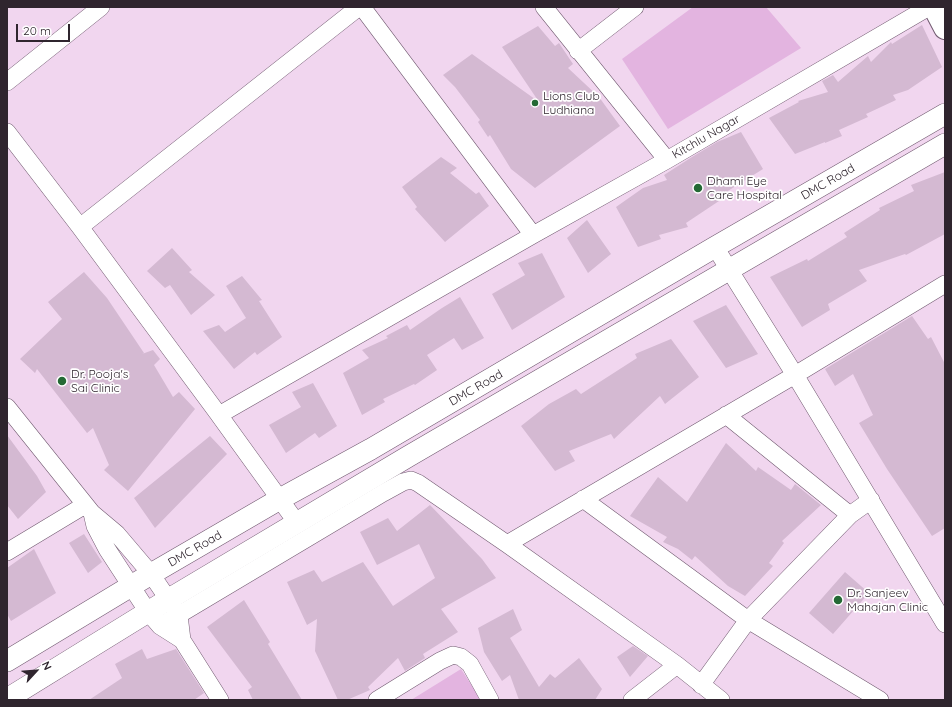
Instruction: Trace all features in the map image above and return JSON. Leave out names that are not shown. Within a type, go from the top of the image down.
[{"type":"main road","points":[[934,7],[945,28]]},
{"type":"street","points":[[7,82],[100,7]]},
{"type":"street","points":[[80,227],[359,7]]},
{"type":"street","points":[[362,7],[533,235]]},
{"type":"street","name":"Kitchlu Nagar","points":[[544,7],[667,160],[929,7]]},
{"type":"street","points":[[578,51],[635,7]]},
{"type":"street","name":"DMC Road","points":[[7,661],[280,499],[371,449],[945,114]]},
{"type":"street","points":[[7,132],[80,227],[297,523]]},
{"type":"street","points":[[174,607],[297,523],[416,452],[945,144]]},
{"type":"street","points":[[219,415],[667,160]]},
{"type":"street","points":[[715,247],[871,500],[945,624]]},
{"type":"street","points":[[507,544],[945,284]]},
{"type":"street","points":[[7,406],[88,509],[121,539],[152,574],[174,607],[182,640],[220,700]]},
{"type":"street","points":[[726,415],[850,515]]},
{"type":"street","points":[[7,699],[403,482],[411,480],[418,483],[507,544],[677,665],[721,700]]},
{"type":"street","points":[[583,499],[748,620],[880,700]]},
{"type":"street","points":[[701,684],[748,620],[850,515],[871,500]]},
{"type":"street","points":[[7,552],[88,509]]},
{"type":"street","points":[[88,509],[107,549],[130,587],[154,619],[182,640]]},
{"type":"street","points":[[377,700],[440,660],[454,655],[461,657],[470,664],[490,700]]},
{"type":"street","points":[[632,700],[677,665]]},
{"type":"shaded area","points":[[693,7],[766,7],[801,48],[668,129],[622,59]]},
{"type":"shaded area","points":[[461,669],[481,700],[411,700]]},
{"type":"building","points":[[922,25],[942,67],[908,90],[893,95],[896,100],[866,114],[868,117],[839,130],[842,136],[795,154],[769,118],[799,102],[798,101],[828,92],[822,81],[833,75],[838,82],[868,56],[871,62],[891,42],[892,44]]},
{"type":"building","points":[[538,26],[555,46],[559,43],[573,64],[568,68],[599,97],[620,126],[535,188],[511,169],[490,135],[488,137],[478,122],[480,120],[455,87],[443,75],[472,54],[539,102],[502,47]]},
{"type":"building","points":[[741,132],[763,169],[723,194],[725,197],[686,223],[688,227],[659,235],[661,239],[638,247],[616,207],[643,188],[667,180],[664,175],[717,142]]},
{"type":"building","points":[[441,157],[457,168],[450,173],[476,194],[479,192],[489,206],[445,242],[415,209],[417,207],[402,187]]},
{"type":"building","points":[[945,172],[945,234],[906,255],[905,254],[859,270],[867,281],[828,304],[830,310],[802,327],[770,277],[807,259],[808,261],[847,237],[844,233],[880,210],[879,208],[914,191],[911,185]]},
{"type":"building","points":[[587,220],[611,254],[588,273],[567,238]]},
{"type":"building","points":[[172,248],[192,270],[189,272],[215,295],[191,315],[170,285],[165,288],[147,271]]},
{"type":"building","points":[[542,253],[565,297],[512,330],[492,294],[525,275],[518,263]]},
{"type":"building","points":[[84,272],[107,298],[144,353],[142,354],[153,350],[160,359],[154,365],[173,397],[179,392],[195,409],[128,491],[104,470],[109,465],[93,428],[87,433],[37,369],[35,373],[20,359],[62,319],[48,302]]},
{"type":"building","points":[[242,276],[262,300],[259,301],[282,337],[257,355],[255,352],[234,369],[203,331],[219,325],[225,332],[246,318],[226,286]]},
{"type":"building","points":[[460,297],[484,338],[462,350],[454,338],[427,355],[437,370],[415,385],[414,384],[383,399],[385,402],[362,415],[343,373],[369,358],[362,350],[388,338],[386,336],[407,325],[410,330]]},
{"type":"building","points":[[726,305],[758,354],[726,368],[693,321]]},
{"type":"building","points":[[912,316],[928,339],[931,337],[945,364],[945,528],[932,536],[887,469],[859,423],[873,415],[853,374],[835,386],[825,369]]},
{"type":"building","points":[[671,339],[699,377],[665,404],[660,396],[614,439],[611,434],[569,451],[575,461],[555,471],[521,426],[549,404],[576,389],[581,394],[637,358],[635,354]]},
{"type":"building","points":[[313,383],[337,426],[319,438],[315,433],[286,453],[269,425],[301,407],[292,392]]},
{"type":"building","points":[[7,435],[37,476],[46,492],[18,519],[7,505]]},
{"type":"building","points":[[210,436],[227,454],[155,528],[134,498]]},
{"type":"building","points":[[726,443],[756,471],[758,467],[791,490],[795,484],[821,505],[782,541],[784,543],[769,563],[773,566],[745,596],[728,586],[695,556],[692,560],[678,549],[663,542],[667,537],[630,516],[658,477],[687,502]]},
{"type":"building","points":[[430,505],[482,559],[496,578],[441,609],[458,632],[423,654],[425,658],[405,671],[398,658],[368,687],[370,690],[347,700],[338,700],[315,651],[317,619],[307,625],[287,582],[314,570],[322,582],[363,562],[393,606],[435,578],[419,544],[377,565],[360,532],[388,518],[397,531]]},
{"type":"building","points":[[84,534],[102,562],[88,573],[69,543]]},
{"type":"building","points":[[34,549],[56,593],[11,621],[7,614],[7,568]]},
{"type":"building","points":[[845,572],[869,593],[833,634],[809,613]]},
{"type":"building","points":[[244,600],[270,642],[268,644],[302,700],[253,700],[248,690],[252,687],[207,627]]},
{"type":"building","points":[[513,609],[522,630],[510,638],[539,687],[550,674],[555,678],[579,658],[602,689],[595,700],[519,700],[510,675],[502,681],[484,652],[478,628]]},
{"type":"building","points":[[633,646],[648,656],[630,677],[617,657]]},
{"type":"building","points":[[142,649],[147,659],[176,649],[204,693],[194,700],[89,700],[122,678],[115,664]]},
{"type":"place","name":"Lions Club Ludhiana","points":[[535,103]]},
{"type":"place","name":"Dhami Eye Care Hospital","points":[[698,188]]},
{"type":"place","name":"Dr. Pooja's Sai Clinic","points":[[62,381]]},
{"type":"place","name":"Dr. Sanjeev Mahajan Clinic","points":[[838,600]]}]
